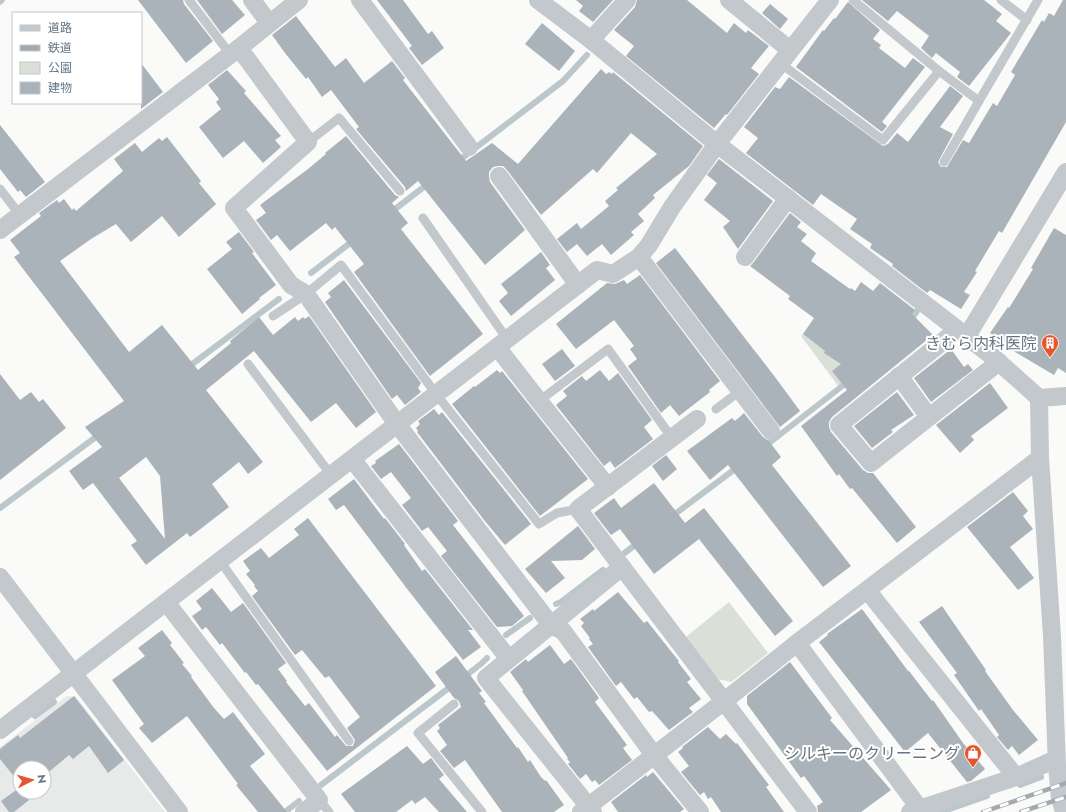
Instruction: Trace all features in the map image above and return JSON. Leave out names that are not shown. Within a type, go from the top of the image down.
[{"type":"street","points":[[252,0],[269,23]]},
{"type":"street","points":[[0,230],[235,51],[299,0]]},
{"type":"street","points":[[360,0],[469,147]]},
{"type":"street","points":[[538,0],[592,40],[717,144],[999,362],[1039,398],[1066,396]]},
{"type":"street","points":[[592,40],[627,0]]},
{"type":"street","points":[[729,0],[785,57]]},
{"type":"street","points":[[0,730],[578,284],[597,270],[613,274],[639,257],[649,245],[672,206],[717,144],[830,0]]},
{"type":"street","points":[[235,51],[308,142],[234,208],[291,285],[306,294],[396,424],[551,626],[563,631],[654,755],[700,812]]},
{"type":"street","points":[[999,362],[871,463],[839,425],[899,376],[962,333],[1066,172]]},
{"type":"street","points":[[499,176],[578,284]]},
{"type":"street","points":[[745,257],[788,198]]},
{"type":"street","points":[[639,257],[771,431]]},
{"type":"street","points":[[502,343],[539,401],[608,486]]},
{"type":"street","points":[[899,376],[929,417]]},
{"type":"street","points":[[1039,398],[1040,458],[1059,636],[1060,798],[1064,812]]},
{"type":"street","points":[[697,419],[578,509],[808,812]]},
{"type":"street","points":[[622,567],[486,678],[588,810],[654,755],[797,643],[1040,458]]},
{"type":"street","points":[[352,459],[509,659]]},
{"type":"street","points":[[0,577],[179,812]]},
{"type":"street","points":[[868,590],[1016,777]]},
{"type":"street","points":[[166,602],[324,806],[304,812]]},
{"type":"street","points":[[797,643],[915,810],[1060,763]]},
{"type":"lane","points":[[189,0],[235,51]]},
{"type":"lane","points":[[853,0],[939,71],[979,101]]},
{"type":"lane","points":[[1001,0],[1027,20]]},
{"type":"lane","points":[[944,162],[1038,0]]},
{"type":"lane","points":[[785,57],[883,140],[939,71]]},
{"type":"lane","points":[[308,142],[339,118],[400,191]]},
{"type":"lane","points":[[0,189],[20,215]]},
{"type":"lane","points":[[423,218],[502,343]]},
{"type":"lane","points":[[274,316],[306,294],[340,265],[436,394],[539,524],[557,513],[578,509]]},
{"type":"lane","points":[[539,401],[608,349],[672,438]]},
{"type":"lane","points":[[248,364],[331,475]]},
{"type":"lane","points":[[716,408],[740,391]]},
{"type":"lane","points":[[220,561],[348,741]]},
{"type":"lane","points":[[454,704],[418,733],[482,812]]},
{"type":"shaded area","points":[[67,696],[76,697],[165,812],[0,812],[0,747]]},
{"type":"green space","points":[[854,325],[843,384],[839,387],[801,336],[803,334],[824,350]]},
{"type":"green space","points":[[729,602],[768,653],[731,682],[718,679],[686,637]]},
{"type":"building","points":[[138,0],[183,0],[184,4],[213,41],[186,63]]},
{"type":"building","points":[[197,0],[232,0],[245,15],[222,34]]},
{"type":"building","points":[[377,0],[403,0],[428,34],[432,31],[444,48],[422,65],[409,48],[412,46]]},
{"type":"building","points":[[576,0],[613,0],[593,22],[579,11],[583,6]]},
{"type":"building","points":[[637,0],[687,0],[727,33],[734,23],[746,33],[748,30],[769,46],[751,68],[759,74],[727,115],[726,114],[714,128],[626,56],[634,46],[614,30],[635,7]]},
{"type":"building","points":[[862,0],[984,0],[1002,14],[996,21],[1011,33],[969,86],[957,77],[960,72],[936,53],[932,58],[921,48],[929,36],[897,11],[888,21]]},
{"type":"building","points":[[1063,0],[1066,0],[1066,122],[1002,233],[999,231],[975,271],[977,272],[964,292],[970,295],[961,309],[930,290],[927,293],[892,266],[893,264],[870,248],[872,244],[850,229],[857,219],[821,194],[813,205],[746,153],[758,138],[744,127],[775,87],[780,89],[789,77],[883,146],[888,144],[897,133],[908,142],[950,86],[963,96],[940,127],[953,134],[938,162],[941,167],[947,167],[963,140],[969,143],[993,103],[997,106],[1015,75],[1011,72],[1042,20],[1044,22],[1049,13],[1054,16]]},
{"type":"building","points":[[848,2],[880,30],[873,39],[881,45],[879,48],[905,68],[913,58],[925,67],[882,122],[887,126],[882,132],[796,67],[823,30],[824,31],[834,18],[835,19]]},
{"type":"building","points":[[770,4],[788,19],[780,29],[762,13]]},
{"type":"building","points":[[296,16],[335,67],[346,58],[364,83],[392,61],[405,78],[403,80],[466,161],[492,143],[518,164],[601,69],[606,74],[609,72],[612,74],[613,72],[703,146],[689,166],[653,195],[655,198],[638,214],[644,221],[631,232],[634,235],[611,255],[602,244],[587,256],[577,244],[567,252],[557,239],[577,223],[581,229],[609,206],[605,201],[618,190],[616,188],[657,154],[631,133],[597,173],[593,169],[541,215],[503,166],[493,167],[489,172],[490,182],[525,230],[485,265],[418,181],[406,191],[405,187],[356,129],[359,127],[331,90],[322,97],[308,77],[306,79],[285,53],[272,35]]},
{"type":"building","points":[[542,23],[575,51],[559,71],[525,44]]},
{"type":"building","points":[[142,64],[163,92],[141,109],[142,104]]},
{"type":"building","points":[[227,70],[246,91],[244,93],[281,136],[275,140],[281,147],[263,163],[244,141],[223,158],[199,127],[221,109],[216,102],[219,99],[208,85]]},
{"type":"building","points":[[0,125],[45,182],[26,197],[20,190],[18,192],[0,169]]},
{"type":"building","points":[[346,136],[395,195],[399,197],[392,203],[408,223],[401,229],[483,334],[430,376],[354,272],[364,264],[335,227],[332,230],[326,223],[290,251],[277,235],[271,240],[256,220],[266,213],[260,205],[308,169]]},
{"type":"building","points":[[167,137],[201,181],[199,183],[216,204],[179,237],[162,216],[131,242],[116,224],[91,239],[60,261],[129,352],[162,325],[198,370],[231,343],[230,341],[259,317],[273,335],[295,317],[298,321],[303,317],[305,319],[309,316],[376,412],[356,428],[336,403],[311,422],[254,351],[206,390],[263,462],[248,474],[239,462],[212,484],[229,507],[190,537],[187,533],[146,565],[131,545],[137,541],[93,483],[83,490],[69,471],[102,447],[85,427],[124,401],[14,257],[20,253],[10,240],[41,216],[39,213],[57,200],[59,203],[64,199],[72,210],[74,208],[76,211],[123,171],[114,159],[135,143],[142,152],[159,138],[162,141]],"holes":[[[146,457],[160,476],[165,539],[119,478]]]},
{"type":"building","points":[[719,159],[773,201],[738,249],[723,227],[730,221],[704,200],[717,183],[707,175]]},
{"type":"building","points":[[790,213],[801,222],[797,227],[807,234],[801,241],[816,253],[811,261],[855,291],[861,282],[873,291],[880,283],[915,310],[912,314],[933,335],[832,417],[829,422],[831,432],[863,470],[868,473],[873,473],[916,527],[897,543],[852,488],[850,489],[839,474],[837,476],[801,426],[847,390],[832,371],[841,364],[824,353],[825,351],[803,334],[814,318],[788,299],[790,296],[750,266]]},
{"type":"building","points":[[1054,228],[1066,235],[1066,373],[1058,368],[1054,375],[1010,349],[1011,346],[990,333],[1008,307],[1009,308],[1033,269],[1031,268]]},
{"type":"building","points":[[239,232],[254,252],[252,253],[276,285],[242,314],[207,269],[232,249],[226,242]]},
{"type":"building","points":[[675,248],[800,411],[780,427],[656,263]]},
{"type":"building","points":[[541,252],[550,265],[546,268],[555,280],[511,316],[499,301],[508,293],[501,284]]},
{"type":"building","points":[[640,275],[720,381],[709,390],[710,392],[679,416],[670,405],[661,413],[628,366],[637,359],[630,349],[634,346],[614,320],[576,349],[556,324],[607,283],[615,284],[624,280],[627,284]]},
{"type":"building","points":[[344,280],[421,383],[418,388],[421,392],[405,405],[397,395],[392,399],[325,302],[331,297],[328,293]]},
{"type":"building","points":[[562,349],[575,366],[555,381],[542,364]]},
{"type":"building","points":[[951,349],[964,367],[968,364],[973,370],[931,402],[914,378]]},
{"type":"building","points":[[497,370],[500,373],[502,371],[588,479],[540,516],[452,404]]},
{"type":"building","points":[[600,370],[609,381],[618,373],[652,420],[644,427],[653,439],[615,468],[610,461],[604,466],[556,405],[567,396],[563,391],[582,376],[586,381]]},
{"type":"building","points":[[0,374],[20,400],[31,392],[39,402],[43,399],[66,428],[0,480]]},
{"type":"building","points":[[990,383],[1008,408],[971,436],[974,440],[960,453],[936,425]]},
{"type":"building","points":[[897,392],[914,415],[891,430],[893,432],[872,448],[854,426]]},
{"type":"building","points":[[434,409],[439,415],[442,412],[531,524],[505,545],[484,520],[417,432],[418,431],[416,428],[420,424],[418,421]]},
{"type":"building","points":[[744,413],[781,457],[772,465],[851,566],[823,587],[728,465],[710,480],[687,451],[732,418],[735,421]]},
{"type":"building","points":[[399,444],[458,521],[453,525],[524,616],[512,626],[497,627],[441,556],[447,551],[428,527],[422,531],[402,505],[411,498],[391,472],[381,479],[371,466],[376,463],[375,461]]},
{"type":"building","points":[[666,455],[677,469],[663,481],[652,466]]},
{"type":"building","points":[[354,479],[405,544],[404,545],[422,571],[425,569],[473,630],[468,630],[481,647],[463,660],[344,505],[336,510],[328,499]]},
{"type":"building","points":[[654,483],[685,523],[704,508],[793,621],[775,636],[699,539],[654,574],[620,529],[611,535],[594,513],[614,498],[621,508]]},
{"type":"building","points":[[1013,492],[1028,511],[1023,516],[1033,529],[1010,547],[1034,578],[1018,590],[967,527]]},
{"type":"building","points":[[308,518],[436,686],[327,771],[258,684],[256,685],[246,672],[245,673],[222,643],[220,645],[206,627],[202,630],[192,616],[202,609],[196,601],[212,588],[231,612],[243,603],[286,663],[278,669],[287,681],[286,682],[305,706],[309,703],[335,737],[337,735],[346,746],[353,746],[355,740],[347,728],[360,717],[329,676],[325,678],[302,650],[295,655],[252,596],[258,591],[246,574],[250,571],[243,561],[261,548],[269,558],[299,535],[294,529]]},
{"type":"building","points":[[578,526],[595,549],[582,560],[551,561],[565,578],[546,593],[525,569]]},
{"type":"building","points":[[618,592],[644,623],[647,621],[679,661],[678,662],[691,679],[687,682],[701,699],[689,708],[693,712],[669,730],[652,711],[649,712],[637,697],[634,699],[621,682],[616,686],[588,647],[593,644],[581,626],[584,623],[580,619],[593,609],[594,611]]},
{"type":"building","points":[[942,606],[986,670],[985,671],[1013,710],[1038,740],[1019,755],[1012,746],[1008,750],[997,737],[999,735],[981,709],[979,711],[954,675],[957,673],[919,622]]},
{"type":"building","points":[[862,609],[908,671],[932,701],[933,700],[963,743],[985,769],[971,781],[967,782],[928,733],[905,752],[819,642],[828,635],[827,634]]},
{"type":"building","points":[[162,630],[172,643],[170,645],[184,663],[182,664],[214,708],[224,719],[233,712],[265,754],[250,766],[287,812],[258,812],[236,785],[238,784],[187,716],[152,743],[139,728],[144,724],[112,680],[145,656],[138,648]]},
{"type":"building","points":[[550,645],[564,664],[571,659],[599,698],[595,702],[627,745],[623,748],[632,760],[599,785],[595,780],[592,782],[586,774],[580,779],[568,764],[570,762],[567,759],[568,758],[510,672],[526,659],[528,662]]},
{"type":"building","points":[[456,656],[482,691],[479,693],[486,702],[484,703],[517,748],[518,747],[528,762],[530,760],[541,777],[545,781],[546,780],[564,805],[554,812],[502,812],[465,760],[454,768],[440,751],[447,745],[437,731],[440,728],[438,725],[461,707],[459,701],[454,698],[435,672]]},
{"type":"building","points":[[790,662],[832,718],[830,720],[891,790],[861,812],[818,812],[817,806],[823,802],[804,776],[801,778],[747,704],[747,696]]},
{"type":"building","points":[[74,696],[124,760],[108,773],[89,746],[73,759],[69,755],[52,769],[52,760],[12,760],[12,774],[0,759],[0,749],[18,735],[20,738]]},
{"type":"building","points":[[708,727],[720,739],[726,734],[736,744],[737,743],[769,785],[766,787],[784,812],[721,812],[711,797],[708,799],[704,792],[700,795],[681,772],[689,766],[678,752],[683,748],[682,747]]},
{"type":"building","points":[[407,746],[423,764],[431,758],[444,775],[439,779],[467,812],[439,812],[425,797],[415,804],[412,800],[396,812],[355,812],[341,794]]},
{"type":"building","points":[[653,772],[684,809],[680,812],[618,812],[611,802],[646,775],[647,777]]},
{"type":"building","points":[[12,793],[12,800],[29,800],[14,812],[9,812],[1,801]]},
{"type":"waterway","points":[[457,162],[563,81],[587,55]]},
{"type":"waterway","points":[[390,213],[429,183]]},
{"type":"waterway","points":[[311,273],[354,240]]},
{"type":"waterway","points":[[187,368],[279,299]]},
{"type":"waterway","points":[[910,321],[917,311]]},
{"type":"waterway","points":[[764,447],[850,380]]},
{"type":"waterway","points":[[0,508],[100,434]]},
{"type":"waterway","points":[[671,517],[739,466]]},
{"type":"waterway","points":[[622,555],[639,542]]},
{"type":"waterway","points":[[556,604],[561,602],[603,570]]},
{"type":"waterway","points":[[506,635],[530,618]]},
{"type":"waterway","points":[[463,678],[487,658]]},
{"type":"waterway","points":[[321,785],[454,684]]},
{"type":"waterway","points":[[35,716],[54,702]]},
{"type":"waterway","points":[[1020,785],[1041,777]]},
{"type":"waterway","points":[[941,812],[987,796]]},
{"type":"waterway","points":[[285,812],[299,801]]},
{"type":"railway","points":[[983,812],[1066,783]]},
{"type":"railway","points":[[1021,812],[1066,797]]},
{"type":"place","name":"きむら内科医院","points":[[1050,358]]},
{"type":"place","name":"シルキーのクリーニング","points":[[973,768]]}]
